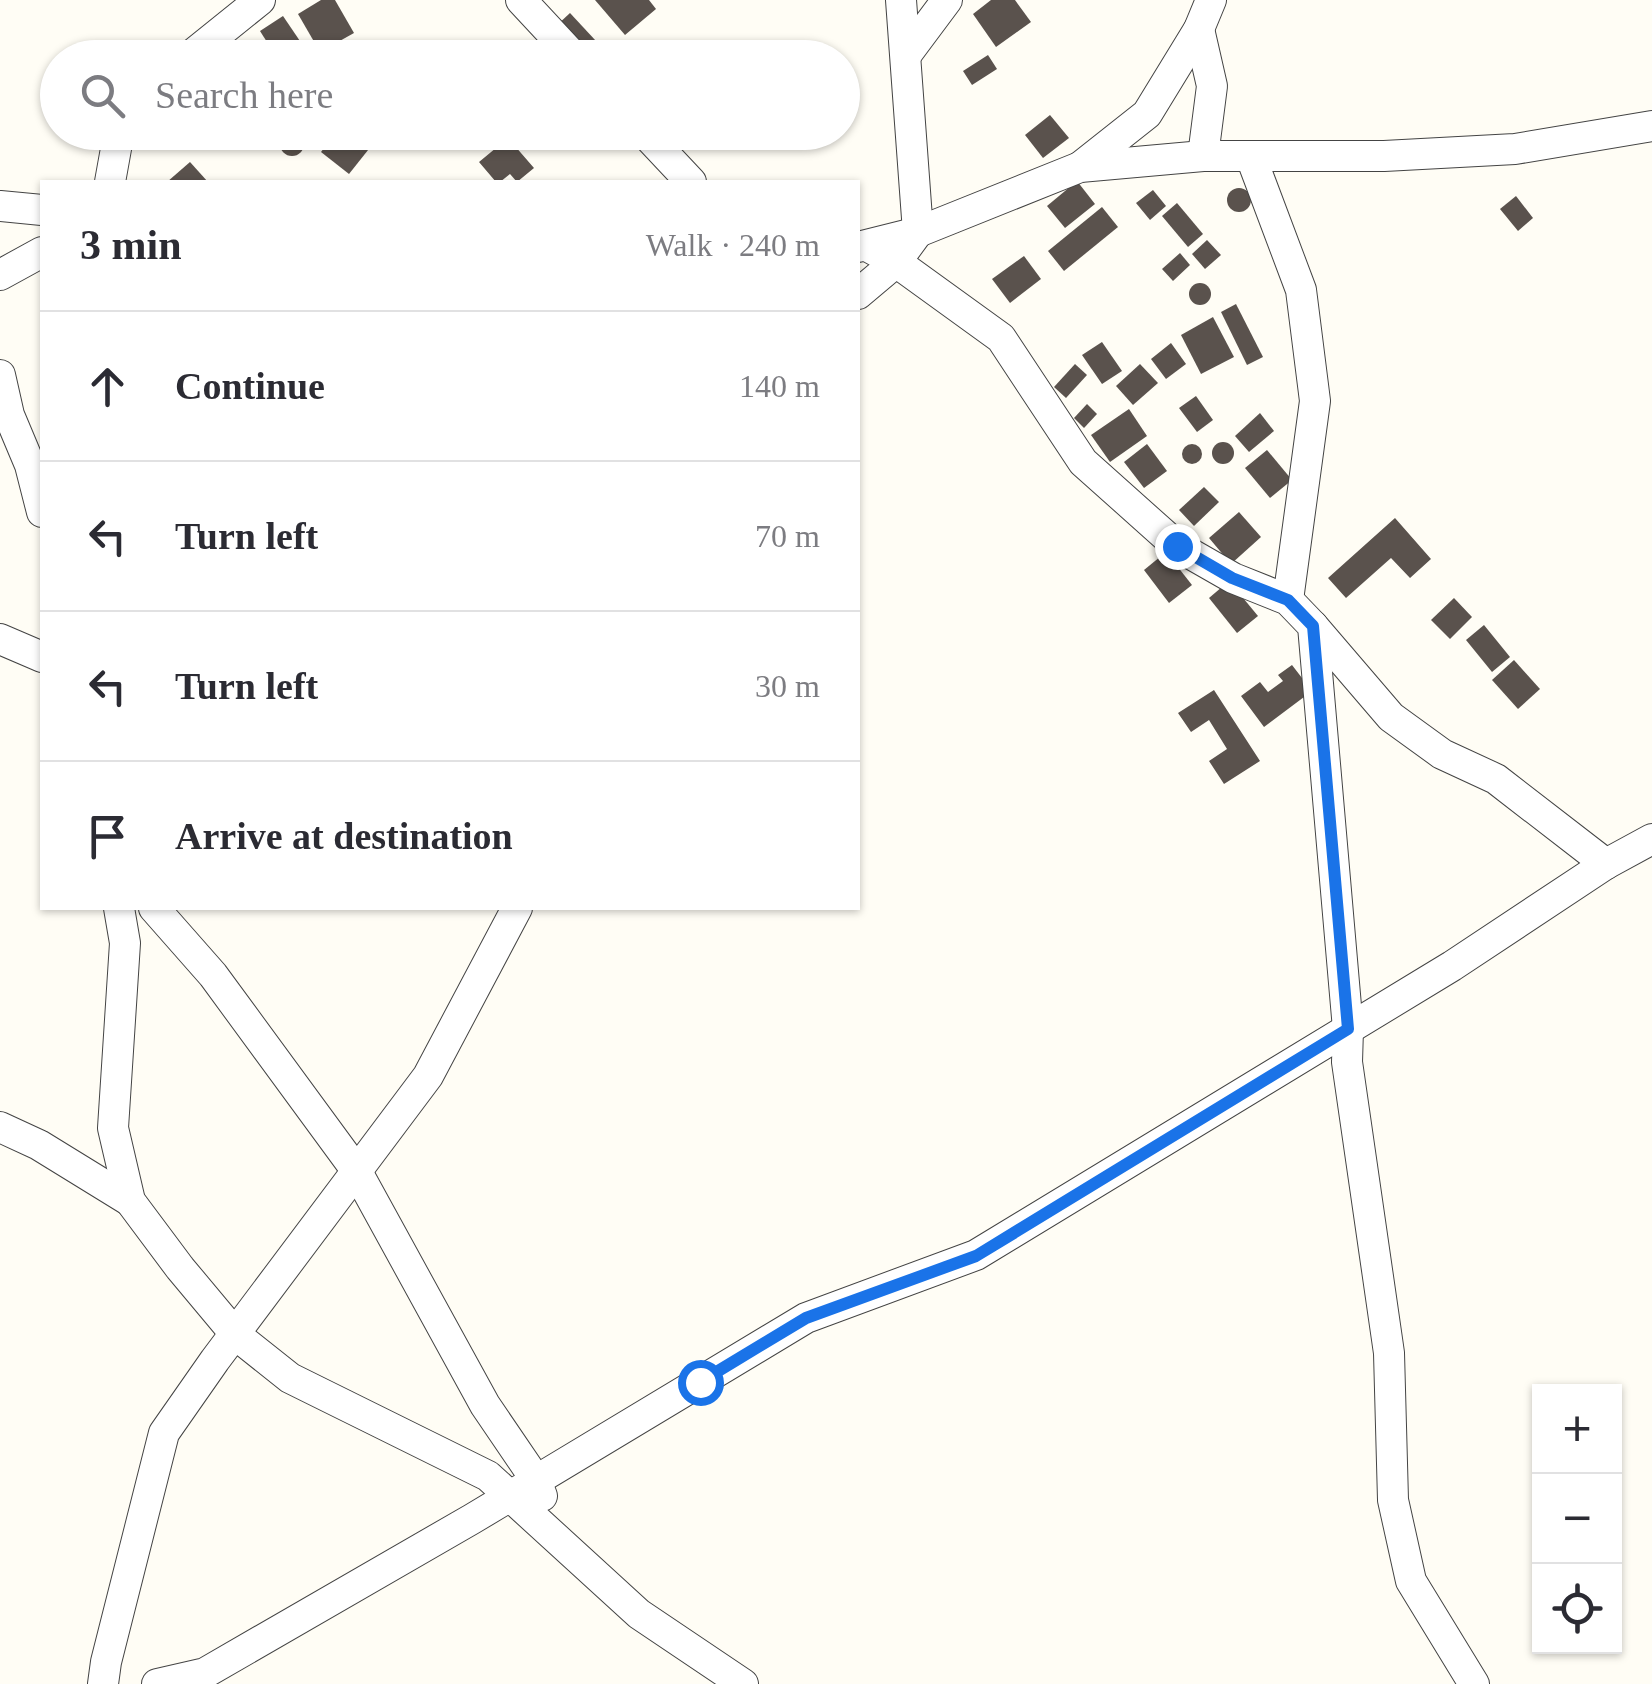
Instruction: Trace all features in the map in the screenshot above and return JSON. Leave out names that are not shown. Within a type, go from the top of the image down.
[{"type":"street","points":[[210,40],[260,0]]},
{"type":"street","points":[[521,0],[558,40]]},
{"type":"street","points":[[860,292],[896,262],[918,232],[901,0]]},
{"type":"street","points":[[906,54],[948,0]]},
{"type":"street","points":[[862,246],[918,232],[1080,167],[1147,114],[1212,0]]},
{"type":"street","points":[[1198,29],[1212,86],[1203,156]]},
{"type":"street","points":[[1080,167],[1203,156],[1384,156],[1515,149],[1652,126]]},
{"type":"street","points":[[110,180],[116,150]]},
{"type":"street","points":[[661,150],[689,180]]},
{"type":"street","points":[[1251,157],[1301,290],[1315,401],[1288,600]]},
{"type":"street","points":[[0,206],[40,210]]},
{"type":"street","points":[[862,246],[896,262],[1000,338],[1083,462],[1177,546],[1232,578],[1288,600],[1391,717],[1442,754],[1496,779],[1606,864]]},
{"type":"street","points":[[0,275],[40,253]]},
{"type":"street","points":[[0,375],[24,466],[40,507]]},
{"type":"street","points":[[1313,626],[1348,1062],[1388,1353],[1393,1500],[1411,1582],[1474,1684]]},
{"type":"street","points":[[0,639],[40,656]]},
{"type":"street","points":[[157,1684],[205,1673],[806,1318],[976,1256],[1452,966],[1606,864],[1652,839]]},
{"type":"street","points":[[119,910],[126,943],[113,1128],[130,1202]]},
{"type":"street","points":[[156,910],[213,975],[356,1170],[485,1405],[536,1480],[559,1541]]},
{"type":"street","points":[[103,1684],[164,1433],[428,1076],[516,910]]},
{"type":"street","points":[[0,1127],[39,1145],[130,1202],[236,1335],[290,1378],[488,1476],[638,1614],[743,1684]]},
{"type":"building","points":[[321,0],[335,0],[354,33],[341,40],[313,40],[298,14]]},
{"type":"building","points":[[595,0],[649,0],[656,9],[625,35]]},
{"type":"building","points":[[991,0],[1015,0],[1031,22],[996,47],[973,14]]},
{"type":"building","points":[[570,13],[595,40],[569,40],[556,26]]},
{"type":"building","points":[[283,16],[299,40],[266,40],[260,31]]},
{"type":"building","points":[[988,55],[997,69],[972,85],[963,71]]},
{"type":"building","points":[[1050,115],[1069,138],[1043,158],[1025,135]]},
{"type":"building","points":[[282,150],[302,150],[292,156]]},
{"type":"building","points":[[322,150],[368,150],[349,174]]},
{"type":"building","points":[[494,150],[518,150],[534,168],[519,180],[510,174],[494,180],[479,162]]},
{"type":"building","points":[[190,162],[206,180],[169,180]]},
{"type":"building","points":[[1077,181],[1095,204],[1065,228],[1047,206]]},
{"type":"building","points":[[1239,188],[1248,191],[1248,209],[1239,212],[1230,209],[1227,200],[1230,191]]},
{"type":"building","points":[[1153,190],[1166,206],[1150,220],[1136,203]]},
{"type":"building","points":[[1516,196],[1533,218],[1518,231],[1500,209]]},
{"type":"building","points":[[1177,203],[1203,234],[1188,247],[1162,216]]},
{"type":"building","points":[[1102,207],[1118,227],[1064,271],[1048,251]]},
{"type":"building","points":[[1207,240],[1221,255],[1205,269],[1192,254]]},
{"type":"building","points":[[1180,253],[1190,265],[1173,281],[1162,269]]},
{"type":"building","points":[[1024,256],[1041,279],[1010,303],[992,279]]},
{"type":"building","points":[[1200,283],[1208,286],[1208,302],[1200,305],[1192,302],[1189,294],[1192,286]]},
{"type":"building","points":[[1236,304],[1263,357],[1247,365],[1221,312]]},
{"type":"building","points":[[1213,317],[1234,357],[1201,374],[1181,335]]},
{"type":"building","points":[[1102,342],[1122,371],[1102,384],[1082,355]]},
{"type":"building","points":[[1171,343],[1186,364],[1166,379],[1151,359]]},
{"type":"building","points":[[1075,364],[1087,375],[1066,398],[1054,387]]},
{"type":"building","points":[[1140,364],[1158,383],[1133,405],[1116,386]]},
{"type":"building","points":[[1196,396],[1213,420],[1197,432],[1179,408]]},
{"type":"building","points":[[1087,404],[1097,414],[1084,428],[1074,418]]},
{"type":"building","points":[[1129,409],[1147,436],[1110,462],[1091,435]]},
{"type":"building","points":[[1260,413],[1274,431],[1249,452],[1235,436]]},
{"type":"building","points":[[1223,442],[1231,445],[1231,461],[1223,464],[1215,461],[1212,453],[1215,445]]},
{"type":"building","points":[[1147,444],[1167,471],[1144,488],[1124,462]]},
{"type":"building","points":[[1192,444],[1202,454],[1192,464],[1182,454]]},
{"type":"building","points":[[1267,450],[1292,480],[1270,498],[1245,468]]},
{"type":"building","points":[[1204,487],[1219,502],[1194,526],[1179,510]]},
{"type":"building","points":[[1239,512],[1261,537],[1231,564],[1209,538]]},
{"type":"building","points":[[1395,518],[1431,559],[1410,578],[1391,558],[1346,598],[1328,578]]},
{"type":"building","points":[[1166,552],[1192,585],[1169,603],[1144,570]]},
{"type":"building","points":[[1229,581],[1258,616],[1237,633],[1209,598]]},
{"type":"building","points":[[1454,598],[1472,617],[1450,639],[1431,620]]},
{"type":"building","points":[[1484,625],[1510,657],[1492,672],[1466,640]]},
{"type":"building","points":[[1514,660],[1540,689],[1518,709],[1492,680]]},
{"type":"building","points":[[1292,665],[1312,691],[1264,727],[1241,696],[1260,682],[1268,692],[1283,681],[1278,675]]},
{"type":"building","points":[[1214,690],[1260,761],[1224,784],[1209,761],[1227,749],[1209,720],[1191,732],[1178,713]]},
{"type":"route","points":[[700,1382],[806,1318],[976,1256],[1348,1029],[1313,626],[1288,600],[1232,578],[1177,546]]}]
